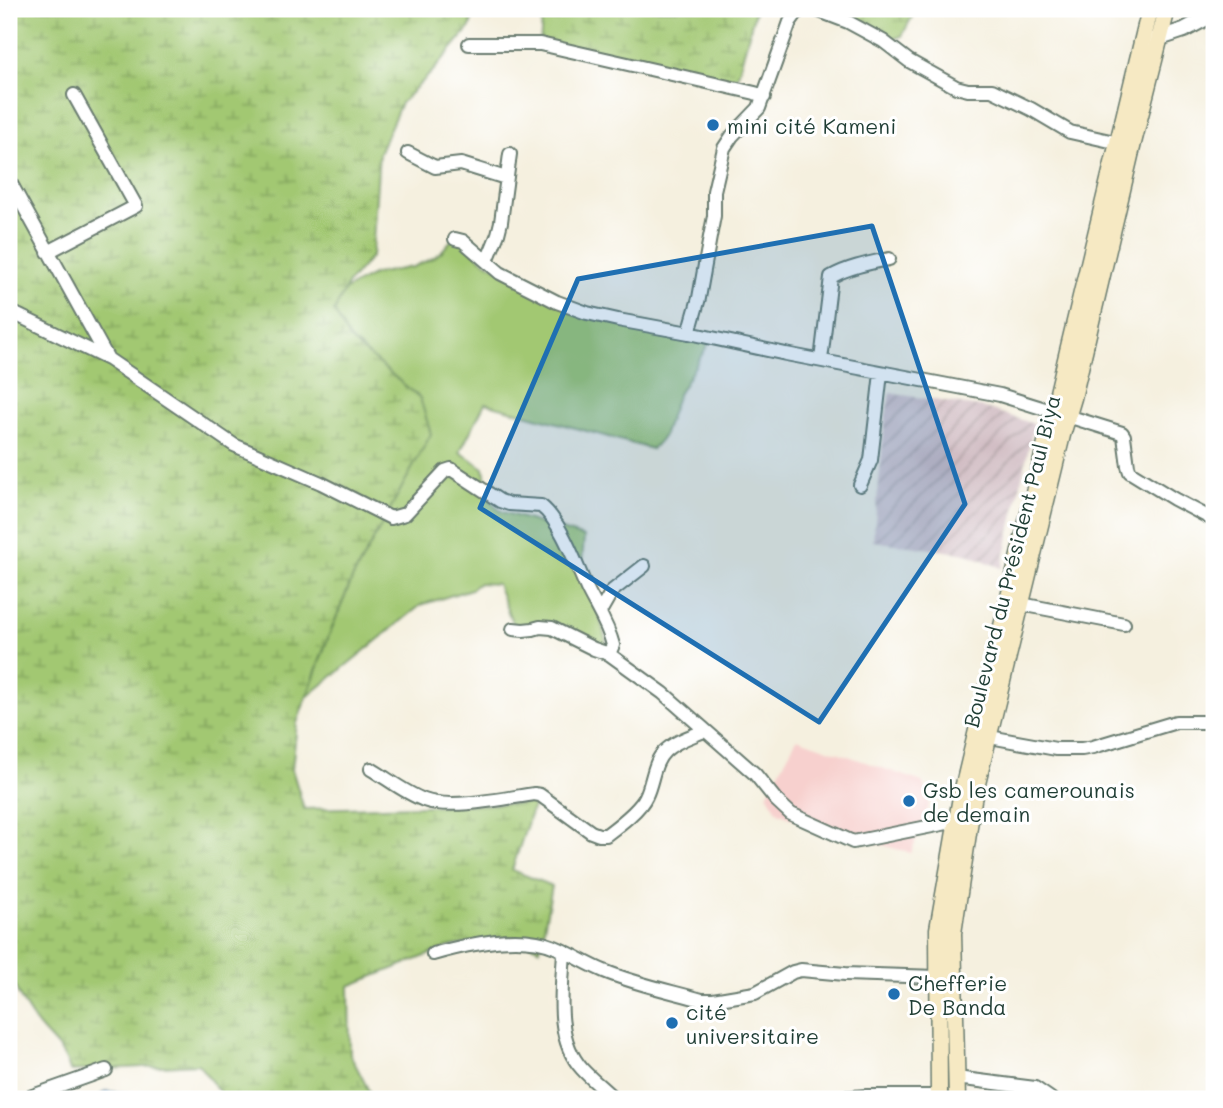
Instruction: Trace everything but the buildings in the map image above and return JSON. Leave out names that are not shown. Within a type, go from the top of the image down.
[{"type":"main road","name":"Boulevard du Président Paul Biya","points":[[939,1098],[938,929],[957,821],[1021,604],[1150,9]]},
{"type":"main road","name":"Boulevard du Président Paul Biya","points":[[957,1099],[953,933],[982,736],[1061,414],[1167,9]]},
{"type":"street","points":[[689,333],[699,298],[714,216],[714,191],[724,148],[759,108],[790,22],[801,9]]},
{"type":"street","points":[[814,9],[860,28],[909,61],[956,87],[992,90],[1070,132],[1119,143]]},
{"type":"street","points":[[1143,43],[1184,30],[1214,14]]},
{"type":"street","points":[[469,44],[540,44],[764,97]]},
{"type":"street","points":[[48,252],[136,206],[74,95]]},
{"type":"street","points":[[408,153],[435,167],[461,164],[506,178]]},
{"type":"street","points":[[486,261],[499,229],[510,155]]},
{"type":"street","points":[[9,180],[13,199],[48,252],[108,359]]},
{"type":"street","points":[[455,239],[463,241],[500,273],[557,302],[618,320],[1000,395],[1122,433],[1130,472],[1214,520]]},
{"type":"street","points":[[821,360],[831,277],[869,263],[889,259]]},
{"type":"street","points":[[9,311],[108,359],[234,445],[321,483],[391,518],[405,514],[445,471],[451,469],[509,504],[541,506],[551,517],[577,562],[584,583],[600,612],[613,645],[609,654]]},
{"type":"street","points":[[860,485],[871,460],[881,373]]},
{"type":"street","points":[[600,612],[612,591],[644,566]]},
{"type":"street","points":[[1021,604],[1125,624]]},
{"type":"street","points":[[513,629],[533,629],[540,626],[552,628],[609,654],[663,693],[755,774],[791,814],[853,842],[957,821]]},
{"type":"street","points":[[982,736],[1056,749],[1082,749],[1175,722],[1214,722]]},
{"type":"street","points":[[371,769],[426,801],[453,804],[540,794],[591,832],[606,835],[642,804],[662,753],[671,746],[705,731]]},
{"type":"street","points":[[433,954],[494,941],[534,941],[554,946],[602,971],[702,1000],[755,993],[801,970],[937,977]]},
{"type":"street","points":[[564,951],[561,1006],[566,1040],[573,1057],[583,1070],[614,1099]]},
{"type":"street","points":[[24,1099],[106,1070]]},
{"type":"street","points":[[956,1078],[1035,1088],[1051,1099]]},
{"type":"street","points":[[821,1099],[867,1096],[939,1098]]},
{"type":"highlighted area","points":[[872,226],[965,504],[819,722],[480,508],[578,279]]},
{"type":"shaded area","points":[[890,393],[986,408],[1034,424],[1002,568],[967,554],[873,541]]},
{"type":"shaded area","points":[[797,738],[922,782],[928,793],[929,805],[911,853],[809,825],[778,812],[767,794]]},
{"type":"green space","points":[[9,9],[475,9],[470,27],[433,71],[401,103],[379,153],[372,256],[348,283],[334,311],[349,339],[420,398],[431,434],[352,579],[297,723],[292,769],[304,809],[534,803],[512,870],[552,886],[540,949],[514,937],[451,946],[349,986],[350,1054],[373,1099],[225,1099],[198,1064],[70,1071],[63,1055],[32,1017],[15,986],[9,966]]},
{"type":"green space","points":[[543,9],[761,9],[755,11],[738,75],[729,80],[540,44]]},
{"type":"green space","points":[[828,9],[916,9],[902,36],[891,40]]},
{"type":"green space","points":[[455,236],[483,260],[557,302],[712,338],[677,396],[663,437],[652,449],[485,403],[460,452],[484,468],[488,493],[497,508],[584,537],[582,564],[599,613],[609,654],[552,628],[514,627],[497,584],[479,583],[471,589],[421,605],[307,697],[352,579],[386,516],[420,398],[349,339],[334,312],[344,291],[355,284],[375,274],[413,267],[433,258]]},
{"type":"water","points":[[105,1091],[126,1093],[153,1099],[97,1099]]},
{"type":"place","name":"mini cité Kameni","points":[[713,125]]},
{"type":"place","name":"Gsb les camerounais de demain","points":[[909,801]]},
{"type":"place","name":"Chefferie De Banda","points":[[894,994]]},
{"type":"place","name":"cité universitaire","points":[[672,1023]]}]
